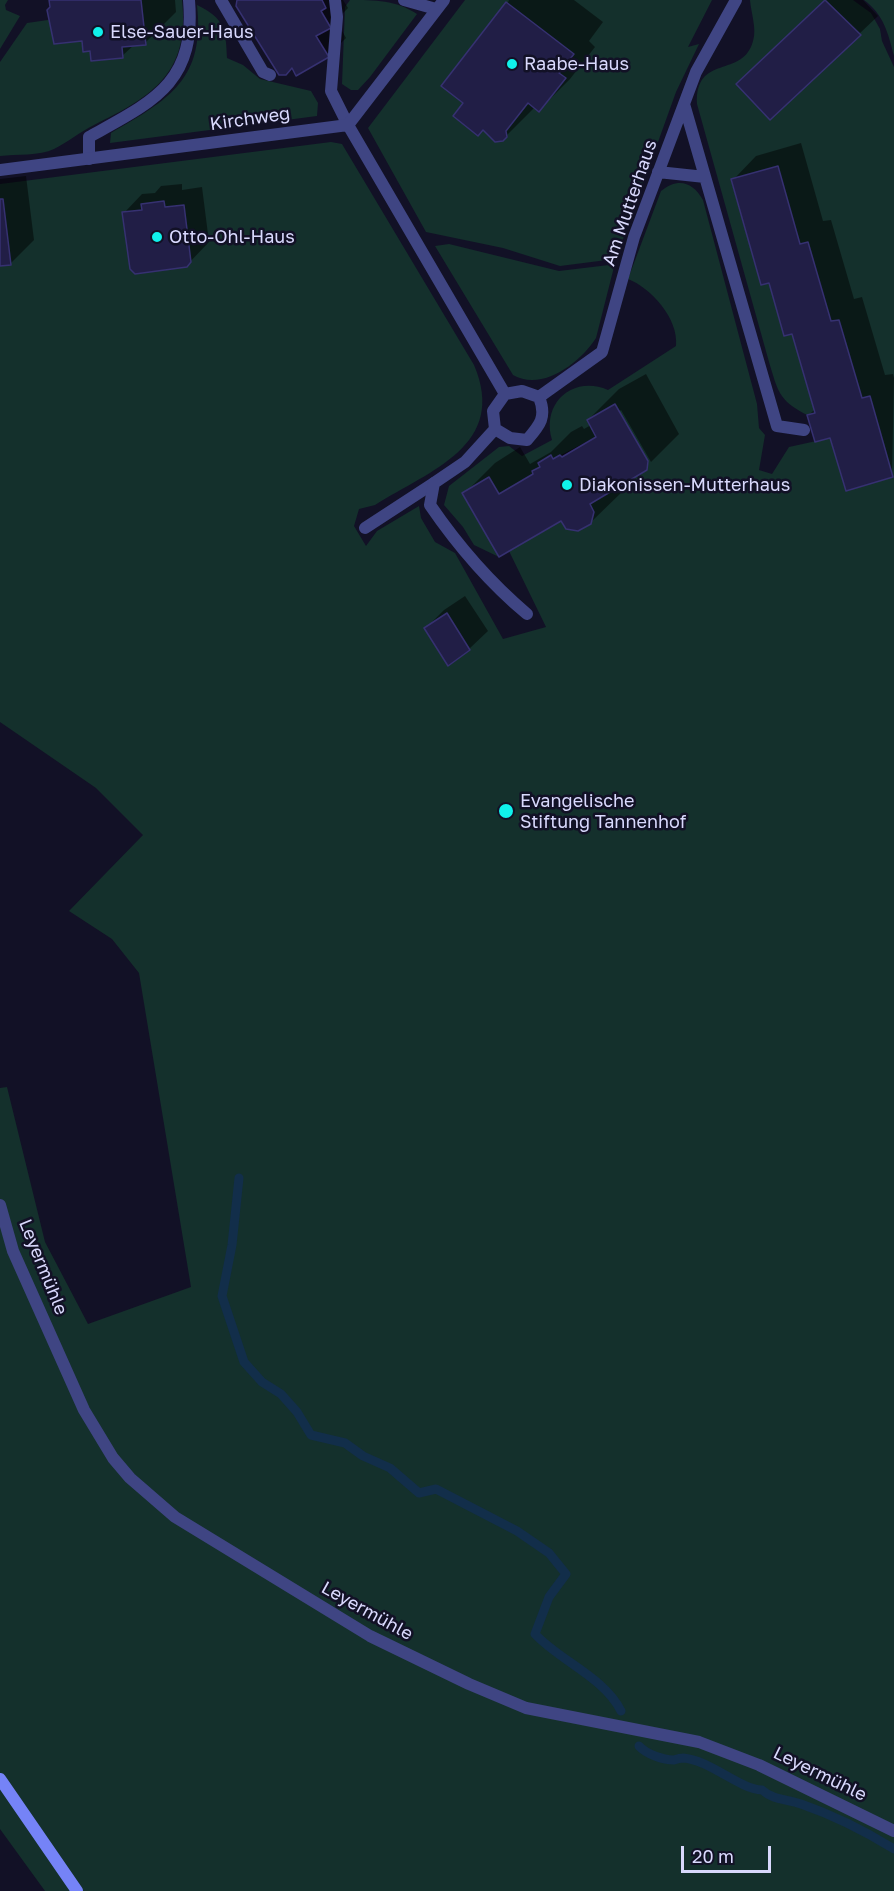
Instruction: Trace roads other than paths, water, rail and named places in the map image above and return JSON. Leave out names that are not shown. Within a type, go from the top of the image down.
[{"type":"main road","points":[[0,1779],[77,1891]]},
{"type":"street","points":[[89,159],[89,137],[134,112],[168,86],[184,62],[191,24],[189,0]]},
{"type":"street","points":[[222,0],[262,72],[270,75]]},
{"type":"street","points":[[335,0],[337,17],[331,91],[348,125],[505,394]]},
{"type":"street","points":[[348,125],[440,5],[404,0]]},
{"type":"street","name":"Am Mutterhaus","points":[[539,398],[602,352],[634,237],[696,72],[736,0]]},
{"type":"street","points":[[684,104],[777,426],[804,430]]},
{"type":"street","name":"Kirchweg","points":[[0,170],[348,125]]},
{"type":"street","points":[[658,172],[705,177]]},
{"type":"street","points":[[365,528],[465,462],[495,429],[493,411],[505,394],[522,391],[539,398],[544,411],[543,418],[527,440],[510,438],[495,429]]},
{"type":"street","points":[[434,483],[430,505],[450,534],[495,587],[527,614]]},
{"type":"street","name":"Leyermühle","points":[[0,1205],[13,1251],[84,1410],[113,1458],[124,1471],[175,1516],[370,1635],[469,1684],[535,1711],[699,1742],[759,1765],[894,1831]]},
{"type":"waterway","points":[[239,1178],[232,1245],[222,1296],[244,1362],[262,1382],[281,1394],[297,1412],[311,1435],[345,1443],[363,1456],[390,1468],[419,1493],[436,1489],[517,1531],[549,1553],[566,1574],[549,1597],[535,1634],[604,1688],[621,1711]]},
{"type":"waterway","points":[[639,1746],[660,1758],[674,1760],[683,1758],[704,1764],[775,1798],[801,1804],[837,1818],[894,1849]]},
{"type":"place","name":"Else-Sauer-Haus","points":[[98,32]]},
{"type":"place","name":"Raabe-Haus","points":[[512,64]]},
{"type":"place","name":"Otto-Ohl-Haus","points":[[157,237]]},
{"type":"place","name":"Diakonissen-Mutterhaus","points":[[567,485]]},
{"type":"place","name":"Evangelische Stiftung Tannenhof","points":[[506,811]]}]
